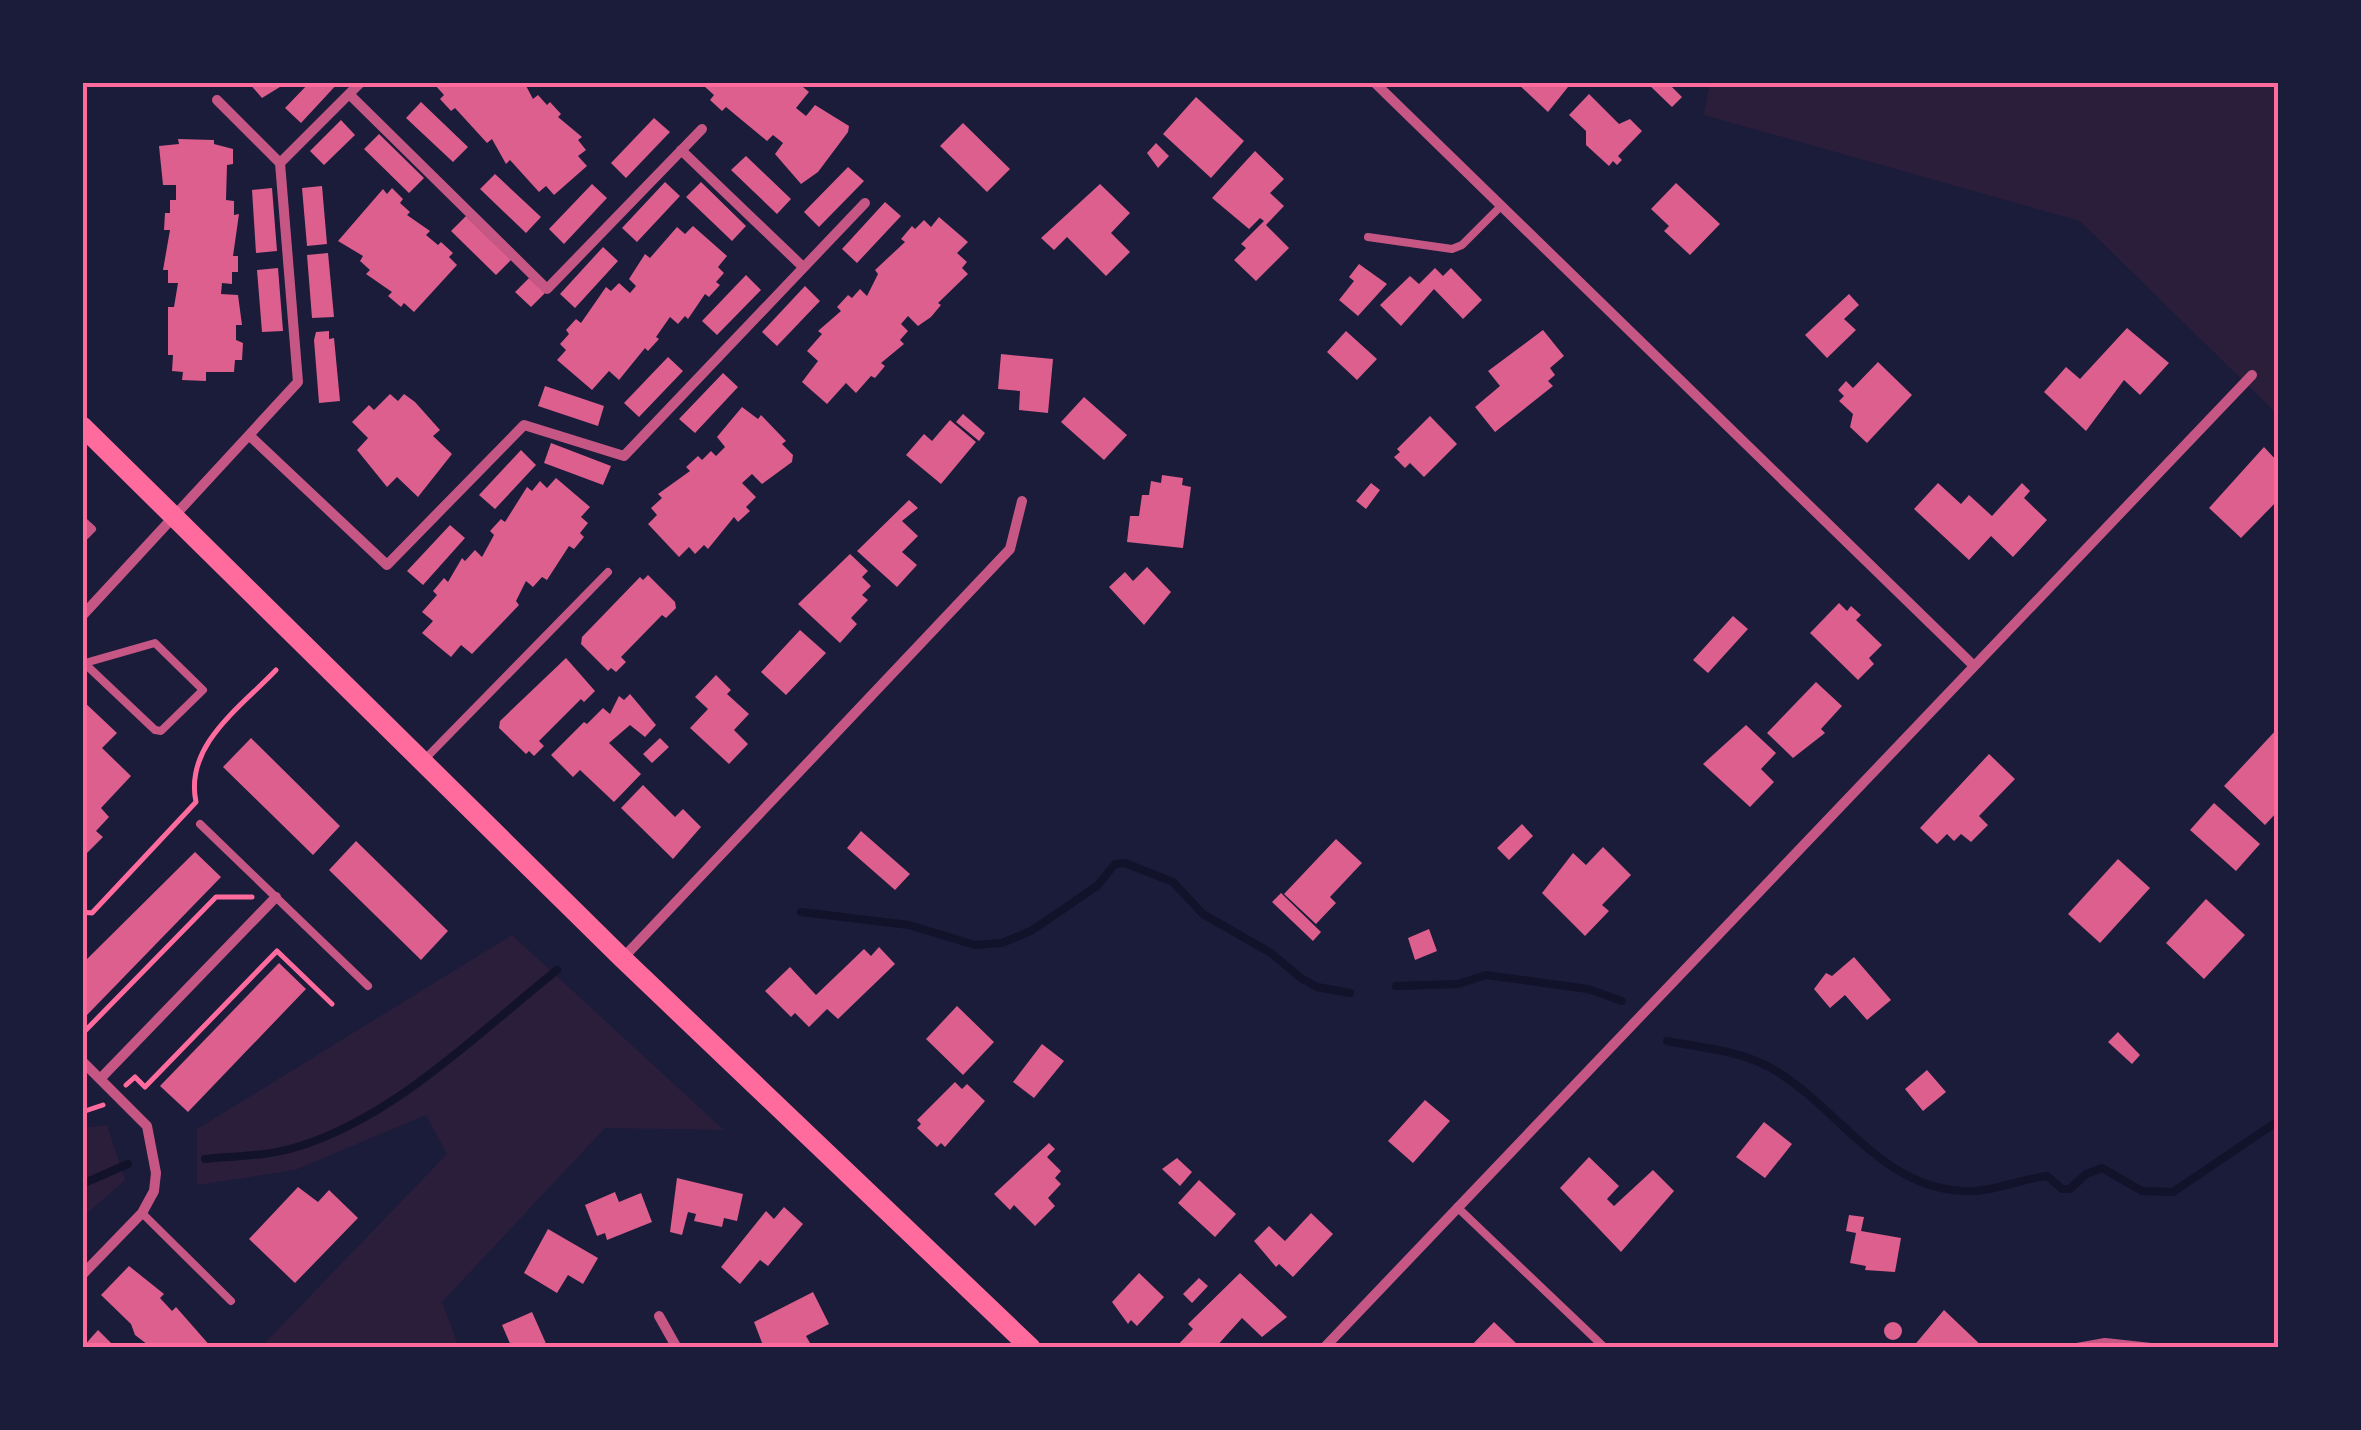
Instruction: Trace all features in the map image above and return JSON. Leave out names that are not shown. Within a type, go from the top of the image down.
[{"type":"main road","points":[[82,426],[178,516],[622,958],[1031,1348]]},
{"type":"street","points":[[280,163],[361,82]]},
{"type":"street","points":[[1374,82],[1972,664]]},
{"type":"street","points":[[349,94],[546,289],[702,128]]},
{"type":"street","points":[[82,616],[298,382],[280,163],[217,100]]},
{"type":"street","points":[[681,150],[802,266]]},
{"type":"street","points":[[250,437],[386,565],[524,425],[624,456],[866,203]]},
{"type":"street","points":[[1324,1348],[1972,664],[2252,375]]},
{"type":"street","points":[[622,958],[1010,548],[1022,501]]},
{"type":"street","points":[[100,1079],[276,897]]},
{"type":"street","points":[[82,1061],[147,1126],[153,1146],[154,1191],[142,1213],[82,1275]]},
{"type":"street","points":[[659,1316],[677,1348]]},
{"type":"street","points":[[2078,1348],[2105,1343],[2151,1348]]},
{"type":"lane","points":[[1368,237],[1452,249],[1462,245],[1500,206]]},
{"type":"lane","points":[[82,520],[92,529],[82,538]]},
{"type":"lane","points":[[424,760],[608,572]]},
{"type":"lane","points":[[155,642],[203,690],[161,732],[84,662],[155,642]]},
{"type":"lane","points":[[200,824],[368,986]]},
{"type":"lane","points":[[1457,1207],[1605,1348]]},
{"type":"lane","points":[[142,1213],[231,1301]]},
{"type":"path","points":[[82,912],[92,913],[196,802],[192,784],[205,744],[276,670]]},
{"type":"path","points":[[82,1034],[216,897],[276,897]]},
{"type":"path","points":[[82,1112],[98,1110],[135,1077],[145,1087],[277,951],[332,1004]]},
{"type":"shaded area","points":[[1710,83],[2278,83],[2278,415],[2080,221],[1704,115]]},
{"type":"shaded area","points":[[512,935],[724,1130],[605,1128],[442,1302],[459,1347],[261,1347],[447,1154],[426,1115],[295,1170],[197,1185],[197,1129]]},
{"type":"shaded area","points":[[107,1125],[125,1180],[83,1217],[83,1128]]},
{"type":"building","points":[[248,82],[288,82],[262,98]]},
{"type":"building","points":[[310,82],[339,82],[301,123],[285,108]]},
{"type":"building","points":[[524,82],[533,99],[538,95],[547,105],[550,102],[561,114],[558,117],[582,137],[578,140],[586,150],[578,156],[587,166],[554,195],[546,186],[539,192],[510,160],[506,164],[492,139],[487,143],[455,108],[451,111],[440,99],[444,95],[435,85]]},
{"type":"building","points":[[707,82],[797,82],[809,92],[796,108],[806,116],[815,105],[849,126],[848,132],[818,172],[801,184],[775,154],[783,143],[773,135],[767,141],[726,107],[722,111],[710,100],[714,95],[704,86]]},
{"type":"building","points":[[1516,82],[1572,82],[1548,112]]},
{"type":"building","points":[[1646,82],[1667,82],[1682,97],[1672,107]]},
{"type":"building","points":[[1589,94],[1619,124],[1630,119],[1642,131],[1618,156],[1622,160],[1617,165],[1613,161],[1609,166],[1586,145],[1586,131],[1569,115]]},
{"type":"building","points":[[1196,97],[1244,141],[1211,178],[1163,134]]},
{"type":"building","points":[[421,102],[468,147],[453,162],[406,118]]},
{"type":"building","points":[[654,118],[670,132],[626,178],[611,163]]},
{"type":"building","points":[[341,120],[355,135],[324,165],[310,151]]},
{"type":"building","points":[[963,123],[1010,169],[987,192],[940,146]]},
{"type":"building","points":[[379,134],[424,178],[409,193],[364,149]]},
{"type":"building","points":[[178,139],[214,140],[214,144],[233,149],[233,164],[227,165],[226,200],[234,201],[234,215],[239,214],[233,256],[238,256],[238,272],[232,272],[232,284],[222,283],[221,294],[238,295],[242,325],[236,325],[236,340],[243,343],[242,360],[235,360],[234,372],[206,372],[206,381],[182,380],[183,372],[172,371],[173,355],[168,355],[168,307],[174,307],[178,283],[168,283],[168,270],[163,270],[170,230],[164,230],[170,200],[176,200],[176,185],[163,185],[159,146],[179,144]]},
{"type":"building","points":[[1156,143],[1169,156],[1158,168],[1147,153]]},
{"type":"building","points":[[1255,151],[1284,179],[1270,193],[1284,206],[1266,225],[1289,248],[1256,281],[1234,260],[1246,248],[1241,244],[1264,221],[1260,218],[1249,229],[1212,198]]},
{"type":"building","points":[[746,156],[791,199],[777,214],[731,170]]},
{"type":"building","points":[[848,167],[864,181],[819,227],[804,212]]},
{"type":"building","points":[[495,174],[541,217],[526,233],[480,189]]},
{"type":"building","points":[[665,182],[680,196],[637,242],[622,228]]},
{"type":"building","points":[[701,182],[746,226],[732,241],[686,197]]},
{"type":"building","points":[[1676,183],[1720,224],[1690,255],[1664,231],[1669,226],[1651,209]]},
{"type":"building","points":[[592,184],[607,198],[564,244],[549,229]]},
{"type":"building","points":[[1100,184],[1130,213],[1111,233],[1130,252],[1106,276],[1067,237],[1054,250],[1041,238]]},
{"type":"building","points":[[322,186],[327,244],[307,246],[302,188]]},
{"type":"building","points":[[272,188],[277,251],[256,253],[252,190]]},
{"type":"building","points":[[392,188],[403,199],[400,203],[410,212],[407,215],[430,231],[426,235],[438,245],[441,242],[453,253],[449,257],[457,265],[414,312],[404,303],[401,307],[388,296],[392,292],[366,274],[370,270],[360,261],[363,256],[338,241],[383,189],[387,194]]},
{"type":"building","points":[[885,202],[901,216],[857,263],[842,249]]},
{"type":"building","points":[[466,216],[511,260],[496,275],[451,231]]},
{"type":"building","points":[[939,217],[968,242],[957,253],[967,262],[962,268],[968,274],[938,303],[941,305],[931,317],[918,326],[908,316],[901,324],[908,331],[900,340],[904,344],[881,363],[885,366],[875,378],[871,376],[856,393],[846,383],[827,404],[802,382],[818,361],[807,351],[822,334],[818,331],[841,311],[837,307],[848,295],[852,298],[860,289],[867,296],[878,274],[875,270],[905,242],[901,239],[912,226],[915,229],[924,220],[931,227]]},
{"type":"building","points":[[693,226],[727,256],[718,267],[724,273],[716,282],[720,285],[709,297],[705,294],[688,319],[685,316],[678,324],[670,317],[656,337],[659,339],[648,351],[645,348],[619,380],[609,371],[592,390],[557,360],[566,350],[560,344],[569,334],[566,330],[576,319],[581,323],[606,287],[611,291],[619,283],[630,293],[636,286],[629,279],[645,254],[650,258],[677,227],[685,234]]},
{"type":"building","points":[[603,247],[618,261],[575,308],[560,294]]},
{"type":"building","points":[[328,253],[334,317],[312,318],[307,255]]},
{"type":"building","points":[[1359,264],[1387,284],[1358,316],[1339,300],[1354,281],[1349,277]]},
{"type":"building","points":[[278,268],[283,331],[262,332],[257,270]]},
{"type":"building","points":[[1435,268],[1443,276],[1451,268],[1482,300],[1463,319],[1434,289],[1401,326],[1380,305],[1410,276],[1419,284]]},
{"type":"building","points":[[746,275],[761,290],[717,335],[702,321]]},
{"type":"building","points":[[529,278],[545,293],[531,307],[515,292]]},
{"type":"building","points":[[805,286],[820,301],[777,346],[762,332]]},
{"type":"building","points":[[1849,294],[1859,305],[1844,319],[1856,330],[1827,358],[1805,335]]},
{"type":"building","points":[[2127,328],[2169,363],[2140,395],[2124,380],[2086,431],[2044,392],[2066,367],[2080,379]]},
{"type":"building","points":[[1543,330],[1564,356],[1550,368],[1555,375],[1548,381],[1553,386],[1495,432],[1475,407],[1500,386],[1488,371]]},
{"type":"building","points":[[329,331],[329,339],[334,338],[340,401],[319,403],[314,340],[316,332]]},
{"type":"building","points":[[1346,331],[1377,359],[1357,380],[1327,352]]},
{"type":"building","points":[[1001,354],[1053,359],[1048,413],[1019,410],[1020,391],[998,389]]},
{"type":"building","points":[[668,357],[683,371],[639,417],[624,403]]},
{"type":"building","points":[[1878,362],[1912,395],[1867,443],[1850,427],[1853,414],[1839,401],[1844,396],[1838,390],[1846,381],[1853,388]]},
{"type":"building","points":[[723,373],[738,387],[695,433],[679,419]]},
{"type":"building","points":[[545,386],[604,406],[598,426],[538,406]]},
{"type":"building","points":[[390,394],[398,401],[404,394],[415,402],[440,430],[433,436],[452,454],[418,497],[397,477],[387,487],[357,450],[368,438],[352,422],[369,405],[374,410]]},
{"type":"building","points":[[1084,397],[1127,435],[1104,460],[1061,422]]},
{"type":"building","points":[[742,407],[758,419],[761,415],[786,441],[782,444],[793,455],[792,462],[762,484],[752,474],[742,483],[756,497],[746,507],[750,511],[738,522],[734,517],[708,549],[704,545],[695,554],[689,547],[679,557],[648,524],[657,515],[651,508],[662,498],[658,494],[690,471],[686,467],[698,456],[702,460],[711,451],[716,456],[725,447],[717,437]]},
{"type":"building","points":[[963,414],[985,433],[979,441],[956,422]]},
{"type":"building","points":[[1430,416],[1457,444],[1424,477],[1410,463],[1405,468],[1394,457],[1400,452],[1397,449]]},
{"type":"building","points":[[950,420],[976,442],[941,484],[906,455],[924,434],[932,441]]},
{"type":"building","points":[[551,443],[611,466],[603,485],[544,463]]},
{"type":"building","points":[[2264,447],[2278,462],[2278,500],[2241,538],[2209,508]]},
{"type":"building","points":[[521,450],[536,465],[495,509],[479,495]]},
{"type":"building","points":[[1162,475],[1183,478],[1182,485],[1191,487],[1183,548],[1127,542],[1130,516],[1139,516],[1142,495],[1149,495],[1151,481],[1161,483]]},
{"type":"building","points":[[556,478],[590,507],[581,517],[588,523],[580,533],[584,537],[574,549],[569,546],[547,580],[542,577],[533,587],[526,581],[516,601],[519,605],[472,654],[461,645],[451,657],[422,633],[433,621],[422,612],[437,595],[433,591],[444,578],[448,582],[462,558],[465,561],[475,550],[482,557],[494,535],[490,531],[501,519],[505,522],[527,487],[532,491],[540,481],[547,488]]},
{"type":"building","points":[[1371,483],[1380,490],[1366,509],[1356,501]]},
{"type":"building","points":[[1938,483],[1961,504],[1969,495],[1992,516],[2022,483],[2030,491],[2024,498],[2047,520],[2013,557],[1991,536],[1969,560],[1914,509]]},
{"type":"building","points":[[909,500],[918,508],[902,521],[918,536],[902,552],[917,565],[897,587],[857,551]]},
{"type":"building","points":[[450,525],[465,538],[423,585],[407,571]]},
{"type":"building","points":[[850,554],[868,571],[862,577],[871,586],[862,595],[868,600],[851,618],[857,624],[840,643],[798,604]]},
{"type":"building","points":[[1147,567],[1171,592],[1144,625],[1109,587],[1125,572],[1133,581]]},
{"type":"building","points":[[648,575],[675,602],[676,608],[666,618],[662,615],[621,657],[626,662],[616,672],[611,668],[608,671],[581,644],[582,637],[640,577],[643,580]]},
{"type":"building","points":[[1839,603],[1847,611],[1851,606],[1861,615],[1856,620],[1882,645],[1869,658],[1874,664],[1858,680],[1810,633]]},
{"type":"building","points":[[1733,616],[1748,629],[1708,673],[1693,660]]},
{"type":"building","points":[[800,630],[826,653],[786,695],[761,672]]},
{"type":"building","points":[[566,658],[595,691],[584,702],[581,699],[539,741],[544,746],[534,756],[529,751],[526,754],[499,728],[500,721]]},
{"type":"building","points":[[716,675],[731,690],[727,694],[749,714],[734,730],[748,744],[729,764],[690,728],[708,709],[695,697]]},
{"type":"building","points":[[1816,682],[1842,706],[1821,729],[1825,733],[1793,758],[1767,733]]},
{"type":"building","points":[[630,694],[656,725],[645,737],[630,725],[609,743],[641,774],[614,802],[580,770],[573,777],[551,755],[584,722],[587,724],[603,708],[610,714],[619,696],[624,700]]},
{"type":"building","points":[[82,700],[117,733],[102,748],[131,776],[101,808],[109,817],[96,831],[103,837],[82,858]]},
{"type":"building","points":[[1746,725],[1776,753],[1761,769],[1774,782],[1750,807],[1703,764]]},
{"type":"building","points":[[2278,728],[2278,811],[2265,825],[2224,786]]},
{"type":"building","points":[[251,738],[340,826],[313,855],[223,767]]},
{"type":"building","points":[[660,738],[669,747],[652,763],[643,754]]},
{"type":"building","points":[[1989,754],[2015,779],[1979,816],[1988,825],[1971,842],[1961,834],[1954,841],[1947,834],[1937,844],[1920,828]]},
{"type":"building","points":[[643,785],[675,817],[683,809],[701,827],[673,859],[621,808]]},
{"type":"building","points":[[2214,803],[2260,844],[2236,871],[2190,830]]},
{"type":"building","points":[[1522,824],[1533,836],[1509,860],[1497,848]]},
{"type":"building","points":[[861,831],[910,874],[895,890],[847,848]]},
{"type":"building","points":[[1336,839],[1362,863],[1330,897],[1336,903],[1316,924],[1284,894]]},
{"type":"building","points":[[356,841],[448,931],[421,960],[329,870]]},
{"type":"building","points":[[1603,847],[1631,875],[1602,905],[1609,911],[1585,936],[1542,893],[1573,853],[1586,865]]},
{"type":"building","points":[[195,852],[221,877],[87,1015],[82,1011],[83,963]]},
{"type":"building","points":[[2118,859],[2150,888],[2100,943],[2068,914]]},
{"type":"building","points":[[1281,893],[1321,932],[1313,941],[1272,902]]},
{"type":"building","points":[[2206,899],[2245,935],[2204,979],[2166,943]]},
{"type":"building","points":[[1429,929],[1437,951],[1415,960],[1408,938]]},
{"type":"building","points":[[879,947],[895,964],[838,1019],[827,1009],[809,1027],[795,1013],[791,1017],[765,991],[790,967],[816,995],[864,949],[871,956]]},
{"type":"building","points":[[1854,957],[1891,1000],[1867,1020],[1845,995],[1830,1008],[1814,989],[1826,973],[1832,976]]},
{"type":"building","points":[[279,963],[306,989],[188,1112],[160,1086]]},
{"type":"building","points":[[957,1006],[994,1042],[963,1075],[926,1039]]},
{"type":"building","points":[[2118,1032],[2140,1055],[2132,1064],[2108,1042]]},
{"type":"building","points":[[1042,1044],[1064,1061],[1034,1098],[1013,1082]]},
{"type":"building","points":[[1927,1070],[1946,1092],[1923,1111],[1905,1089]]},
{"type":"building","points":[[955,1082],[962,1089],[967,1084],[985,1101],[945,1147],[941,1143],[937,1147],[917,1128],[921,1124],[917,1120]]},
{"type":"building","points":[[1425,1100],[1450,1121],[1413,1163],[1388,1141]]},
{"type":"building","points":[[1764,1122],[1792,1144],[1765,1178],[1736,1157]]},
{"type":"building","points":[[1049,1143],[1055,1149],[1047,1157],[1061,1171],[1055,1178],[1061,1184],[1048,1198],[1055,1206],[1035,1226],[1014,1205],[1010,1210],[994,1194]]},
{"type":"building","points":[[1589,1157],[1619,1186],[1607,1199],[1614,1206],[1653,1170],[1674,1191],[1621,1252],[1560,1188]]},
{"type":"building","points":[[1177,1158],[1192,1172],[1180,1186],[1162,1169]]},
{"type":"building","points":[[677,1178],[743,1194],[737,1221],[724,1218],[722,1227],[694,1221],[696,1214],[688,1212],[682,1235],[670,1232]]},
{"type":"building","points":[[1199,1180],[1236,1214],[1215,1237],[1178,1203]]},
{"type":"building","points":[[298,1187],[318,1202],[329,1190],[358,1218],[295,1283],[249,1239]]},
{"type":"building","points":[[615,1192],[619,1202],[641,1193],[652,1222],[607,1240],[605,1233],[597,1236],[585,1205]]},
{"type":"building","points":[[784,1207],[803,1224],[768,1266],[760,1260],[740,1284],[721,1267],[766,1211],[774,1219]]},
{"type":"building","points":[[1311,1213],[1333,1234],[1293,1277],[1279,1264],[1276,1267],[1254,1241],[1269,1226],[1285,1241]]},
{"type":"building","points":[[1849,1215],[1864,1217],[1861,1231],[1901,1238],[1895,1272],[1865,1270],[1866,1266],[1850,1263],[1856,1233],[1846,1231]]},
{"type":"building","points":[[548,1229],[598,1258],[583,1284],[568,1275],[557,1293],[524,1273]]},
{"type":"building","points":[[129,1266],[164,1294],[160,1298],[172,1311],[176,1307],[212,1348],[152,1348],[135,1335],[131,1324],[101,1295]]},
{"type":"building","points":[[1139,1273],[1164,1297],[1137,1326],[1131,1320],[1128,1324],[1112,1302]]},
{"type":"building","points":[[1240,1273],[1287,1317],[1262,1337],[1242,1318],[1215,1348],[1175,1348],[1193,1329],[1188,1324]]},
{"type":"building","points":[[1199,1278],[1208,1286],[1192,1303],[1183,1294]]},
{"type":"building","points":[[813,1292],[829,1324],[806,1336],[810,1343],[806,1345],[764,1348],[754,1322]]},
{"type":"building","points":[[1944,1310],[1984,1348],[1912,1348]]},
{"type":"building","points":[[532,1312],[548,1348],[512,1348],[502,1325]]},
{"type":"building","points":[[1494,1322],[1517,1344],[1513,1348],[1469,1348]]},
{"type":"building","points":[[1893,1322],[1900,1324],[1900,1338],[1893,1340],[1886,1338],[1884,1331],[1886,1324]]},
{"type":"building","points":[[98,1330],[116,1348],[82,1348]]},
{"type":"waterway","points":[[801,912],[909,925],[975,945],[1002,943],[1031,931],[1097,886],[1115,864],[1125,863],[1173,882],[1203,914],[1271,953],[1301,978],[1317,987],[1350,993]]},
{"type":"waterway","points":[[205,1159],[286,1150],[368,1116],[434,1071],[557,970]]},
{"type":"waterway","points":[[1396,986],[1458,984],[1486,975],[1588,989],[1622,1001]]},
{"type":"waterway","points":[[1667,1041],[1733,1053],[1771,1068],[1883,1160],[1933,1186],[1963,1191],[2047,1176],[2062,1189],[2070,1189],[2086,1174],[2102,1168],[2142,1191],[2173,1192],[2278,1121]]},
{"type":"waterway","points":[[82,1184],[128,1164]]}]
